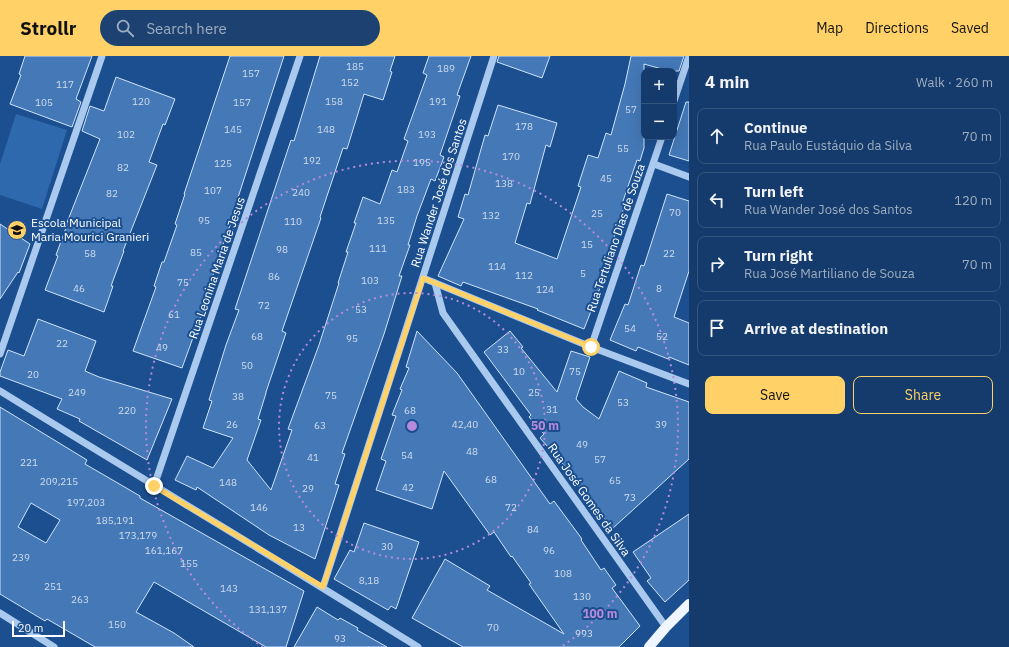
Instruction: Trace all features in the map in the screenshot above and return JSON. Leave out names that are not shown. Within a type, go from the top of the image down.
[{"type":"main road","points":[[649,647],[689,604]]},
{"type":"street","points":[[0,354],[102,56]]},
{"type":"street","name":"Rua Leonina Maria de Jesus","points":[[154,486],[300,56]]},
{"type":"street","name":"Rua Wander José dos Santos","points":[[323,587],[494,56]]},
{"type":"street","points":[[677,91],[688,56]]},
{"type":"street","name":"Rua Tertuliano Dias de Souza","points":[[591,347],[661,140]]},
{"type":"street","points":[[654,164],[689,177]]},
{"type":"street","points":[[423,278],[591,347],[689,384]]},
{"type":"street","name":"Rua José Gomes da Silva","points":[[436,283],[443,313],[666,627]]},
{"type":"street","points":[[0,391],[154,486],[323,587],[418,647]]},
{"type":"street","points":[[0,613],[54,647]]},
{"type":"shaded area","points":[[16,114],[67,130],[42,209],[0,195],[0,164]]},
{"type":"building","points":[[25,56],[92,56],[76,99],[81,102],[72,127],[10,104],[21,75],[19,74]]},
{"type":"building","points":[[230,56],[284,56],[222,248],[224,249],[216,273],[214,272],[201,310],[203,310],[182,368],[133,351],[156,287],[154,286],[162,262],[164,262],[177,225],[175,224],[184,194]]},
{"type":"building","points":[[320,56],[395,56],[390,71],[392,72],[383,100],[364,94],[347,149],[343,148],[320,217],[321,218],[282,331],[286,333],[266,392],[258,419],[261,420],[247,460],[271,490],[292,430],[288,429],[319,345],[339,283],[348,252],[346,252],[356,223],[354,223],[363,197],[380,204],[392,170],[397,172],[408,141],[404,139],[427,75],[423,73],[429,56],[471,56],[457,95],[460,96],[440,155],[444,157],[435,181],[431,179],[417,216],[408,245],[410,245],[399,276],[402,276],[384,334],[342,453],[345,454],[335,484],[339,485],[315,559],[269,535],[197,487],[196,490],[175,480],[187,456],[213,468],[233,438],[203,428],[212,401],[209,400],[226,345],[239,310],[235,309],[291,140],[294,141]]},
{"type":"building","points":[[499,56],[550,56],[542,78],[497,62]]},
{"type":"building","points":[[631,56],[684,56],[679,71],[677,71],[677,68],[658,68],[644,64],[644,68],[641,68],[641,140],[644,140],[644,148],[640,161],[637,160],[622,204],[625,205],[603,270],[605,270],[600,288],[584,329],[537,310],[538,309],[463,282],[461,286],[438,276],[464,219],[458,217],[465,194],[468,195],[485,135],[488,136],[498,105],[557,123],[550,147],[546,145],[530,204],[527,203],[515,243],[557,259],[581,187],[578,186],[588,155],[598,158],[606,133],[611,135]]},
{"type":"building","points":[[116,77],[175,99],[165,125],[163,124],[149,162],[157,165],[123,251],[104,312],[45,290],[58,256],[56,255],[66,225],[100,139],[82,131],[90,106],[104,111]]},
{"type":"building","points":[[686,102],[689,102],[689,161],[669,155],[674,140],[677,140],[677,130]]},
{"type":"building","points":[[667,194],[689,201],[689,271],[674,317],[689,323],[689,365],[669,357],[668,359],[638,347],[636,351],[610,340],[625,304],[628,305],[641,265],[644,266]]},
{"type":"building","points":[[0,224],[30,244],[19,273],[18,272],[0,299]]},
{"type":"building","points":[[38,319],[96,341],[85,371],[99,377],[172,399],[147,460],[79,421],[80,419],[57,409],[62,399],[0,376],[8,350],[24,356]]},
{"type":"building","points":[[417,331],[457,373],[550,504],[554,501],[582,539],[581,540],[601,570],[604,568],[616,585],[612,588],[640,626],[619,647],[463,647],[412,618],[445,559],[490,586],[487,590],[564,634],[529,584],[531,583],[512,556],[511,557],[494,532],[490,535],[444,471],[432,509],[376,490],[386,461],[381,459],[396,416],[392,415],[402,390],[400,389],[409,368],[406,367]]},
{"type":"building","points":[[510,331],[523,347],[521,348],[557,392],[571,351],[590,357],[576,399],[583,407],[599,419],[619,371],[647,383],[646,387],[689,402],[689,459],[613,528],[583,495],[585,493],[567,474],[570,472],[540,438],[544,434],[529,417],[531,415],[484,352]]},
{"type":"building","points":[[0,407],[87,460],[85,464],[140,496],[140,498],[304,591],[286,647],[266,647],[154,582],[136,612],[174,633],[194,647],[95,647],[47,619],[45,621],[0,594]],"holes":[[[31,503],[60,520],[46,543],[18,527]]]},
{"type":"building","points":[[689,514],[689,580],[665,602],[647,581],[651,578],[633,552]]},
{"type":"building","points":[[364,523],[419,542],[396,609],[391,606],[388,610],[334,579],[350,550],[354,552]]},
{"type":"building","points":[[317,607],[338,620],[340,618],[358,628],[357,630],[387,647],[294,647]]},
{"type":"place","name":"Escola Municipal Maria Mourici Granieri","points":[[17,230]]},
{"type":"route","points":[[154,486],[323,587],[423,278],[591,347]]}]
